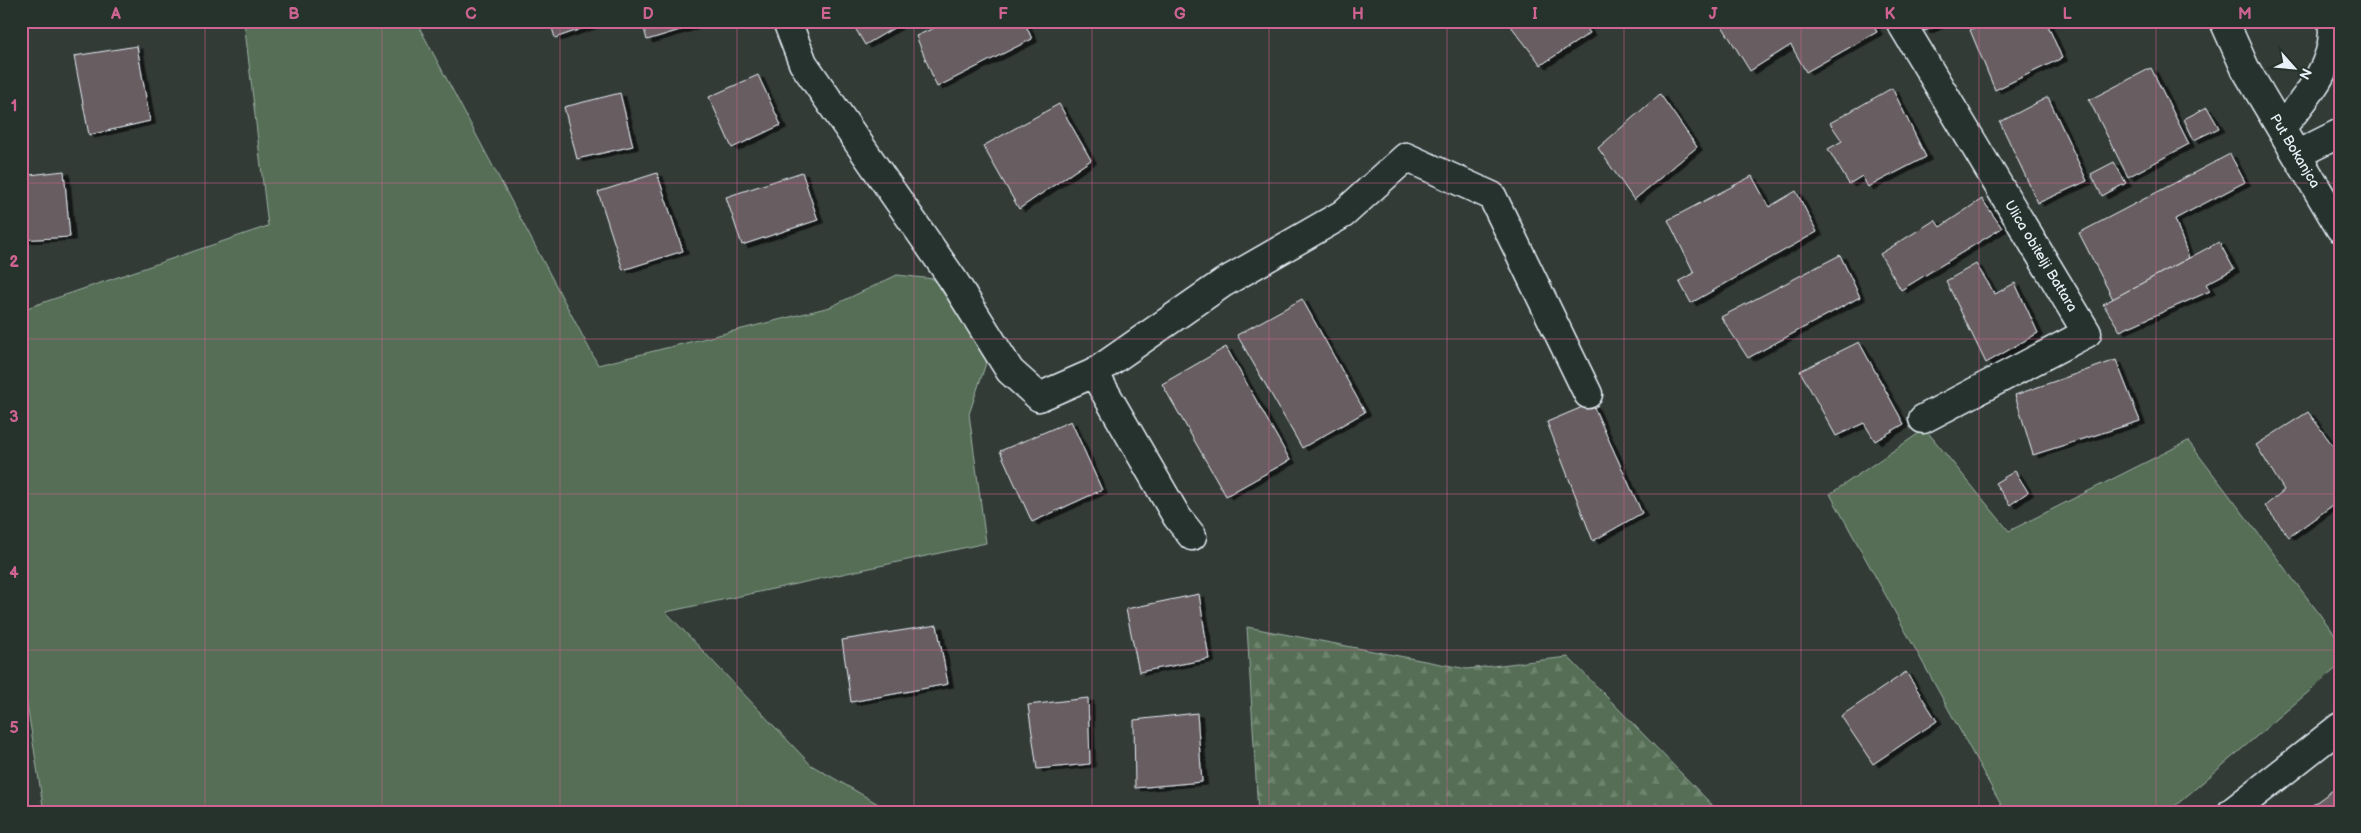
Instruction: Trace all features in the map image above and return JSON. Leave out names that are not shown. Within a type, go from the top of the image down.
[{"type":"street","points":[[787,21],[803,63],[954,281],[1010,371],[1039,397],[1094,373],[1223,283],[1343,214],[1406,158],[1492,196],[1588,394]]},
{"type":"street","name":"Ulica obitelji Battara","points":[[1900,21],[2087,333],[1923,419]]},
{"type":"street","name":"Put Bokanjca","points":[[2224,21],[2245,68],[2298,154],[2340,228]]},
{"type":"street","points":[[2281,128],[2309,93],[2329,57],[2333,31],[2332,21]]},
{"type":"street","points":[[2298,154],[2340,132]]},
{"type":"street","points":[[1094,373],[1176,517],[1192,536]]},
{"type":"street","points":[[2232,812],[2340,727]]},
{"type":"green space","points":[[244,21],[416,21],[598,365],[830,307],[897,275],[934,279],[987,360],[969,414],[986,543],[666,612],[811,765],[892,812],[44,812],[21,666],[21,310],[268,226]]},
{"type":"green space","points":[[1925,429],[2009,531],[2188,441],[2340,641],[2340,665],[2168,812],[2005,812],[1830,494]]},
{"type":"green space","points":[[1247,627],[1467,669],[1568,657],[1719,812],[1258,812]]},
{"type":"building","points":[[550,21],[604,21],[555,38]]},
{"type":"building","points":[[642,21],[710,21],[647,40]]},
{"type":"building","points":[[851,21],[894,21],[897,26],[865,45]]},
{"type":"building","points":[[950,21],[1024,21],[1032,39],[937,87],[916,36]]},
{"type":"building","points":[[1507,21],[1582,21],[1590,33],[1541,65]]},
{"type":"building","points":[[1719,21],[1871,21],[1877,32],[1806,72],[1791,45],[1750,71]]},
{"type":"building","points":[[1919,21],[1947,21],[1925,31]]},
{"type":"building","points":[[1989,21],[2046,21],[2062,58],[1995,90],[1970,30]]},
{"type":"building","points":[[137,46],[150,121],[89,135],[74,56]]},
{"type":"building","points":[[2151,68],[2189,144],[2128,177],[2089,100]]},
{"type":"building","points":[[758,75],[781,125],[732,148],[709,97]]},
{"type":"building","points":[[1892,88],[1926,157],[1868,187],[1862,176],[1849,184],[1828,149],[1842,141],[1830,123]]},
{"type":"building","points":[[620,93],[633,146],[577,159],[564,107]]},
{"type":"building","points":[[1660,94],[1697,147],[1634,200],[1598,148]]},
{"type":"building","points":[[2048,97],[2087,181],[2038,203],[2000,122]]},
{"type":"building","points":[[1059,104],[1091,160],[1019,209],[983,146]]},
{"type":"building","points":[[2207,107],[2219,128],[2194,140],[2184,119]]},
{"type":"building","points":[[2230,154],[2245,182],[2175,219],[2189,258],[2113,299],[2079,233]]},
{"type":"building","points":[[2114,162],[2126,183],[2102,196],[2091,174]]},
{"type":"building","points":[[64,171],[70,237],[21,240],[21,176]]},
{"type":"building","points":[[802,172],[818,220],[742,245],[726,197]]},
{"type":"building","points":[[657,173],[683,251],[623,270],[598,192]]},
{"type":"building","points":[[1752,176],[1769,207],[1796,191],[1817,232],[1691,303],[1679,281],[1694,273],[1668,220]]},
{"type":"building","points":[[1982,199],[2002,228],[1901,290],[1880,254],[1935,220],[1940,227]]},
{"type":"building","points":[[2219,242],[2234,269],[2206,284],[2210,291],[2120,331],[2103,304]]},
{"type":"building","points":[[1840,255],[1860,297],[1748,358],[1721,317]]},
{"type":"building","points":[[1976,264],[1995,294],[2015,283],[2038,333],[1986,363],[1946,281]]},
{"type":"building","points":[[1302,299],[1365,412],[1302,448],[1237,335]]},
{"type":"building","points":[[1859,342],[1904,424],[1875,441],[1864,423],[1836,436],[1800,371]]},
{"type":"building","points":[[1226,347],[1290,460],[1226,496],[1162,384]]},
{"type":"building","points":[[2116,360],[2140,421],[2033,455],[2015,395]]},
{"type":"building","points":[[1592,403],[1642,513],[1593,541],[1547,422]]},
{"type":"building","points":[[2308,412],[2340,455],[2340,500],[2289,537],[2265,506],[2284,490],[2256,445]]},
{"type":"building","points":[[1071,421],[1102,490],[1032,522],[1000,451]]},
{"type":"building","points":[[2015,471],[2028,492],[2010,505],[1995,483]]},
{"type":"building","points":[[1199,594],[1209,659],[1139,672],[1126,609]]},
{"type":"building","points":[[937,625],[948,684],[851,702],[842,640]]},
{"type":"building","points":[[1906,672],[1937,721],[1873,764],[1841,716]]},
{"type":"building","points":[[1088,698],[1090,764],[1037,769],[1028,705]]},
{"type":"building","points":[[1197,713],[1202,782],[1135,788],[1134,720]]},
{"type":"building","points":[[2340,785],[2340,812],[2303,812]]}]
